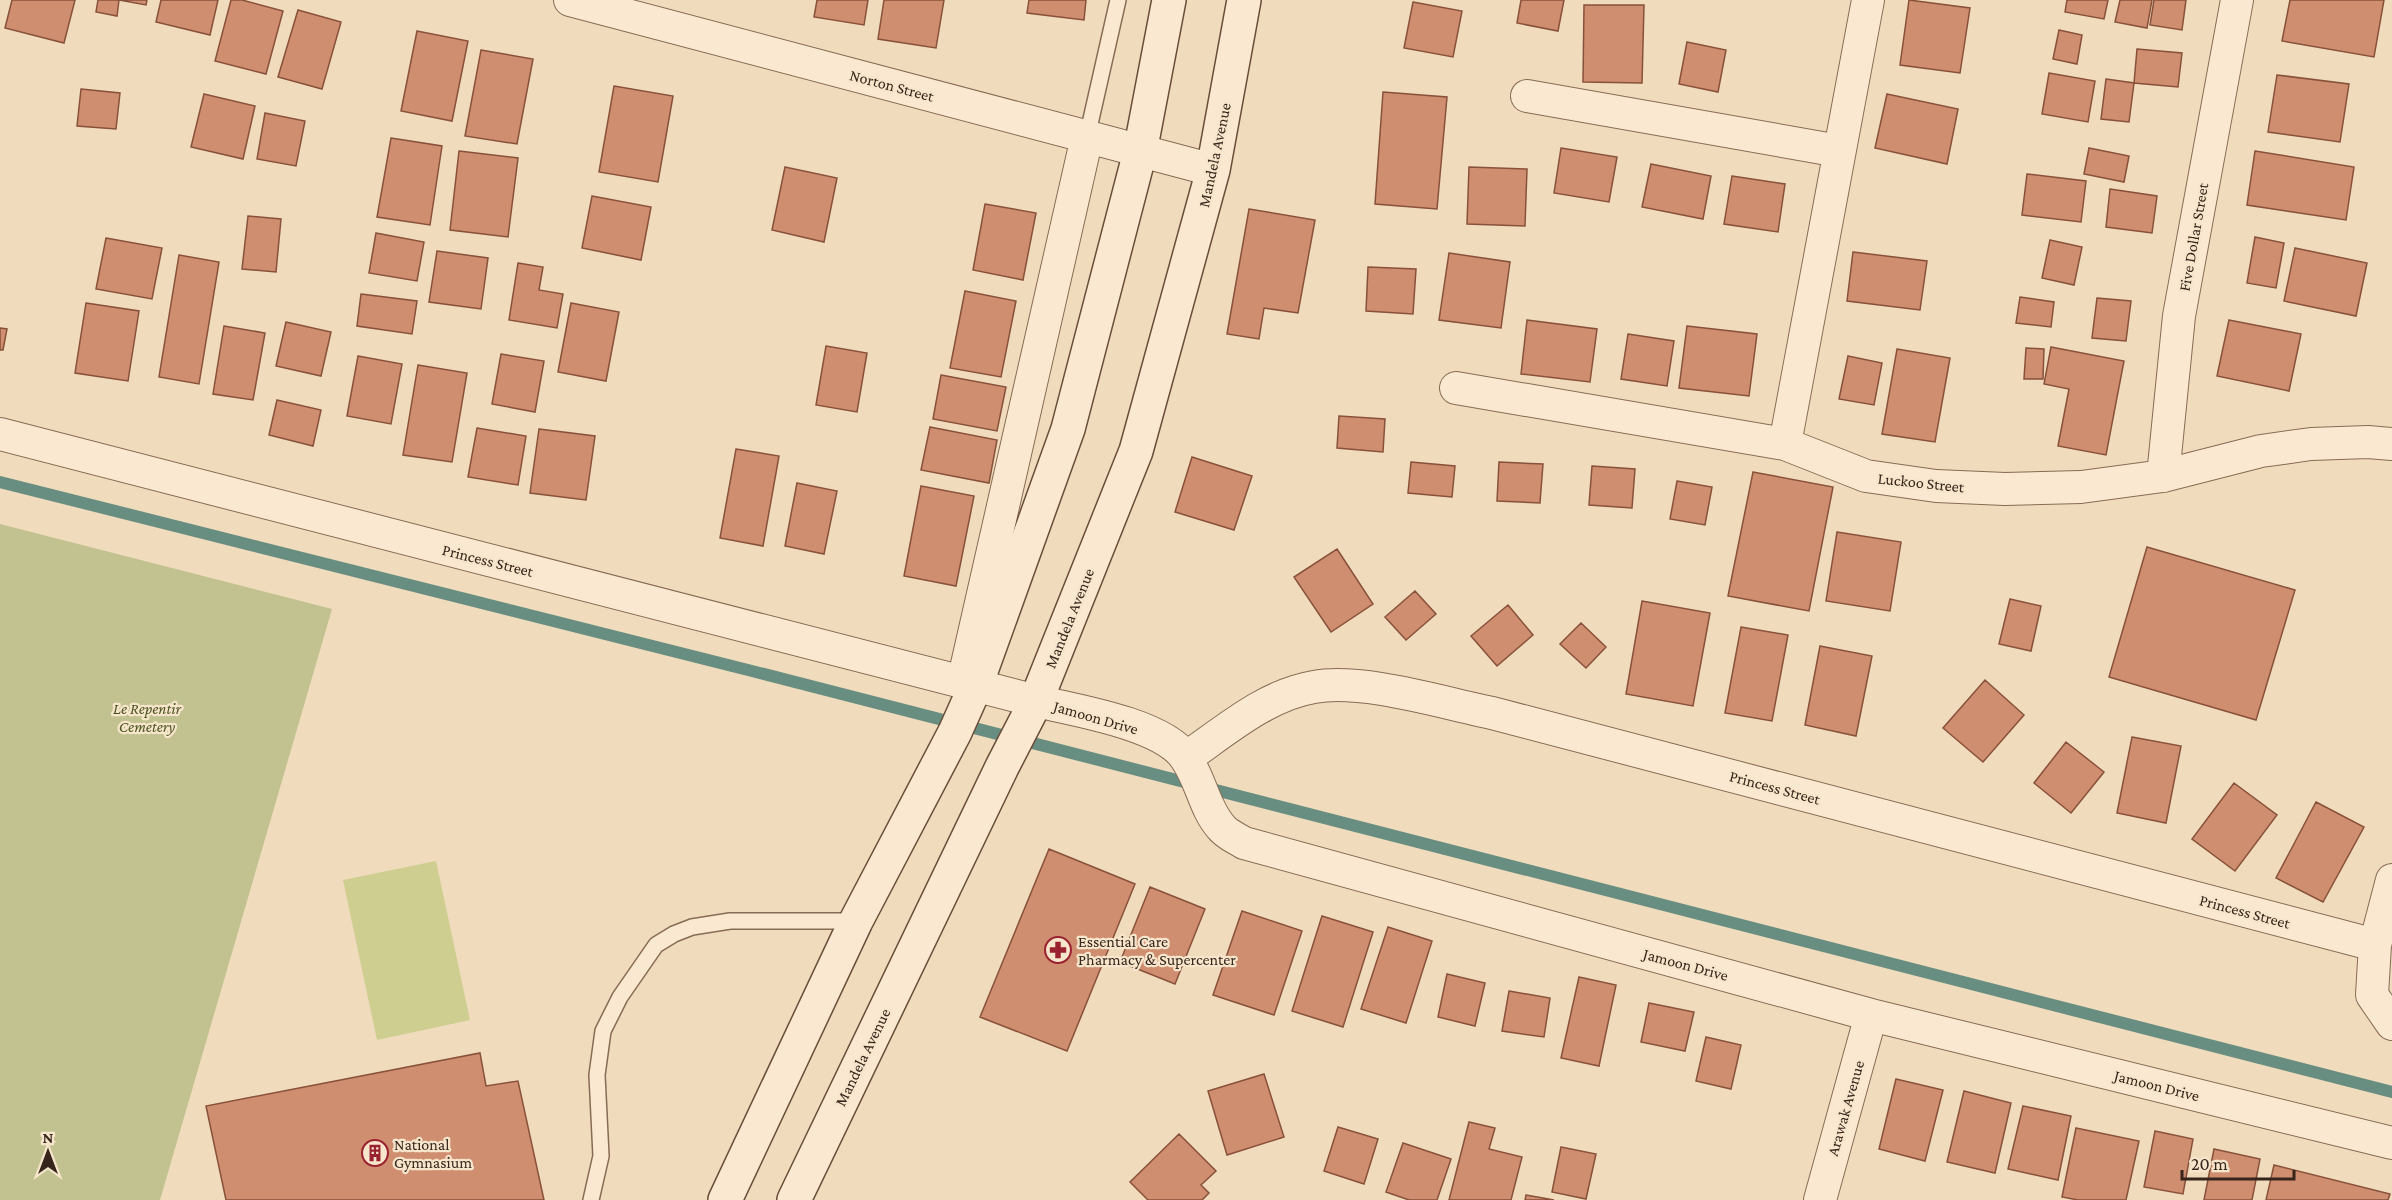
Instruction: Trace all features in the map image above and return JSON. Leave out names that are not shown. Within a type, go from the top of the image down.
[{"type":"main road","points":[[725,1200],[856,921],[965,702],[1068,429],[1140,152],[1169,0]]},
{"type":"main road","name":"Mandela Avenue","points":[[794,1200],[1036,701],[1136,451],[1213,170],[1245,0]]},
{"type":"street","name":"Norton Street","points":[[570,0],[1213,170]]},
{"type":"street","points":[[1785,444],[1868,0]]},
{"type":"street","name":"Five Dollar Street","points":[[2163,476],[2179,316],[2237,0]]},
{"type":"street","points":[[1527,96],[1839,151]]},
{"type":"street","points":[[965,702],[1087,137]]},
{"type":"street","name":"Luckoo Street","points":[[1456,388],[1785,444],[1866,476],[1936,486],[2005,489],[2081,487],[2163,476],[2261,451],[2311,444],[2368,442],[2392,444]]},
{"type":"street","name":"Princess Street","points":[[0,434],[965,702],[1036,701]]},
{"type":"street","name":"Princess Street","points":[[1189,764],[1254,711],[1280,698],[1314,687],[1371,688],[1492,713],[2375,945]]},
{"type":"street","name":"Jamoon Drive","points":[[1036,701],[1104,716],[1153,734],[1176,747],[1189,764],[1209,810],[1222,829],[1244,843],[1871,1015],[2392,1143]]},
{"type":"street","points":[[2392,880],[2375,945],[2372,995],[2392,1023]]},
{"type":"street","name":"Arawak Avenue","points":[[1820,1200],[1871,1015]]},
{"type":"lane","points":[[1087,137],[1118,0]]},
{"type":"lane","points":[[591,1200],[601,1156],[597,1075],[603,1031],[621,997],[656,945],[674,934],[710,923],[856,921]]},
{"type":"green space","name":"Le Repentir Cemetery","points":[[0,524],[332,609],[160,1200],[0,1200]]},
{"type":"green space","points":[[436,861],[470,1020],[377,1040],[343,880]]},
{"type":"building","points":[[12,0],[75,0],[64,43],[5,28]]},
{"type":"building","points":[[98,0],[119,0],[117,16],[96,12]]},
{"type":"building","points":[[119,0],[147,0],[146,5]]},
{"type":"building","points":[[161,0],[218,0],[210,35],[156,22]]},
{"type":"building","points":[[231,0],[242,0],[283,11],[266,74],[215,61]]},
{"type":"building","points":[[817,0],[868,0],[864,25],[814,17]]},
{"type":"building","points":[[884,0],[944,0],[936,48],[878,39]]},
{"type":"building","points":[[1029,0],[1086,0],[1084,20],[1027,13]]},
{"type":"building","points":[[1521,0],[1564,0],[1558,31],[1517,23]]},
{"type":"building","points":[[1909,0],[1970,8],[1960,73],[1900,65]]},
{"type":"building","points":[[2067,0],[2108,0],[2104,19],[2065,12]]},
{"type":"building","points":[[2120,0],[2152,0],[2147,28],[2115,22]]},
{"type":"building","points":[[2154,0],[2186,0],[2182,30],[2150,25]]},
{"type":"building","points":[[2290,0],[2384,0],[2374,57],[2282,41]]},
{"type":"building","points":[[1413,2],[1462,11],[1453,57],[1404,48]]},
{"type":"building","points":[[1584,5],[1644,5],[1642,83],[1583,82]]},
{"type":"building","points":[[298,10],[341,22],[322,89],[278,77]]},
{"type":"building","points":[[2059,30],[2082,35],[2077,64],[2053,59]]},
{"type":"building","points":[[417,31],[468,41],[452,121],[401,111]]},
{"type":"building","points":[[1687,42],[1726,50],[1718,92],[1679,84]]},
{"type":"building","points":[[2137,49],[2182,53],[2178,87],[2134,83]]},
{"type":"building","points":[[481,50],[533,59],[517,144],[465,136]]},
{"type":"building","points":[[2049,73],[2095,81],[2088,122],[2042,114]]},
{"type":"building","points":[[2277,75],[2349,84],[2340,142],[2268,132]]},
{"type":"building","points":[[2106,79],[2134,83],[2129,122],[2101,119]]},
{"type":"building","points":[[614,86],[673,96],[658,182],[599,172]]},
{"type":"building","points":[[81,89],[120,93],[116,129],[77,126]]},
{"type":"building","points":[[1383,92],[1447,97],[1437,209],[1375,204]]},
{"type":"building","points":[[204,94],[255,106],[243,159],[191,147]]},
{"type":"building","points":[[1887,94],[1958,109],[1947,164],[1875,148]]},
{"type":"building","points":[[265,113],[305,121],[296,166],[257,159]]},
{"type":"building","points":[[391,138],[442,146],[430,225],[377,217]]},
{"type":"building","points":[[1561,148],[1617,157],[1609,202],[1554,193]]},
{"type":"building","points":[[2089,148],[2129,156],[2124,182],[2084,174]]},
{"type":"building","points":[[459,151],[518,158],[508,237],[450,230]]},
{"type":"building","points":[[2255,151],[2354,167],[2346,220],[2247,205]]},
{"type":"building","points":[[1651,164],[1711,176],[1703,219],[1642,207]]},
{"type":"building","points":[[785,167],[837,178],[824,242],[772,230]]},
{"type":"building","points":[[1469,167],[1527,169],[1525,226],[1467,224]]},
{"type":"building","points":[[2027,174],[2086,181],[2081,222],[2022,215]]},
{"type":"building","points":[[1732,176],[1785,184],[1778,232],[1724,224]]},
{"type":"building","points":[[2110,189],[2157,196],[2152,233],[2106,227]]},
{"type":"building","points":[[592,196],[651,207],[641,260],[582,248]]},
{"type":"building","points":[[985,204],[1036,213],[1023,280],[973,270]]},
{"type":"building","points":[[1249,209],[1315,220],[1298,313],[1264,308],[1259,339],[1227,334]]},
{"type":"building","points":[[248,216],[281,219],[276,272],[242,269]]},
{"type":"building","points":[[376,233],[424,242],[417,281],[369,273]]},
{"type":"building","points":[[2255,237],[2284,243],[2276,288],[2247,283]]},
{"type":"building","points":[[106,238],[162,248],[152,299],[96,289]]},
{"type":"building","points":[[2050,240],[2082,247],[2074,285],[2042,278]]},
{"type":"building","points":[[2295,248],[2367,263],[2356,316],[2284,301]]},
{"type":"building","points":[[437,251],[488,258],[481,309],[429,302]]},
{"type":"building","points":[[1853,252],[1927,261],[1920,310],[1847,301]]},
{"type":"building","points":[[1449,253],[1510,262],[1501,328],[1439,320]]},
{"type":"building","points":[[179,255],[219,262],[199,384],[159,377]]},
{"type":"building","points":[[518,263],[543,267],[539,290],[563,294],[557,328],[509,320]]},
{"type":"building","points":[[1368,267],[1416,269],[1413,314],[1366,311]]},
{"type":"building","points":[[965,291],[1016,301],[1001,377],[950,368]]},
{"type":"building","points":[[361,294],[417,301],[412,334],[357,326]]},
{"type":"building","points":[[2020,297],[2054,302],[2051,327],[2016,323]]},
{"type":"building","points":[[2097,298],[2131,301],[2126,341],[2092,338]]},
{"type":"building","points":[[86,303],[139,311],[128,381],[75,373]]},
{"type":"building","points":[[571,303],[619,312],[606,381],[558,372]]},
{"type":"building","points":[[1527,320],[1597,329],[1590,382],[1521,374]]},
{"type":"building","points":[[2229,320],[2301,334],[2289,391],[2217,376]]},
{"type":"building","points":[[286,322],[331,332],[321,376],[276,366]]},
{"type":"building","points":[[224,326],[265,333],[253,400],[213,394]]},
{"type":"building","points":[[1687,326],[1757,334],[1749,396],[1679,388]]},
{"type":"building","points":[[0,328],[7,329],[3,350],[0,350]]},
{"type":"building","points":[[1628,334],[1674,341],[1667,386],[1621,379]]},
{"type":"building","points":[[826,346],[867,353],[857,412],[816,405]]},
{"type":"building","points":[[2051,347],[2124,361],[2106,455],[2058,446],[2069,389],[2044,384]]},
{"type":"building","points":[[2026,348],[2044,349],[2043,379],[2024,379]]},
{"type":"building","points":[[1897,349],[1950,358],[1935,442],[1882,434]]},
{"type":"building","points":[[501,354],[544,361],[535,412],[492,404]]},
{"type":"building","points":[[358,356],[402,364],[391,424],[347,416]]},
{"type":"building","points":[[1848,356],[1882,363],[1874,405],[1839,399]]},
{"type":"building","points":[[418,365],[467,373],[452,462],[403,455]]},
{"type":"building","points":[[941,375],[1006,387],[997,431],[933,419]]},
{"type":"building","points":[[277,400],[321,410],[313,446],[269,435]]},
{"type":"building","points":[[1339,416],[1385,419],[1383,452],[1337,448]]},
{"type":"building","points":[[930,427],[997,440],[989,483],[921,470]]},
{"type":"building","points":[[477,428],[526,436],[518,485],[468,477]]},
{"type":"building","points":[[539,429],[595,436],[586,500],[530,493]]},
{"type":"building","points":[[736,449],[779,456],[763,546],[720,538]]},
{"type":"building","points":[[1192,457],[1252,476],[1234,530],[1175,512]]},
{"type":"building","points":[[1411,462],[1455,466],[1452,497],[1408,493]]},
{"type":"building","points":[[1499,462],[1543,464],[1540,503],[1497,501]]},
{"type":"building","points":[[1592,466],[1635,469],[1632,508],[1589,505]]},
{"type":"building","points":[[1753,472],[1833,487],[1809,611],[1728,596]]},
{"type":"building","points":[[1677,481],[1712,487],[1705,525],[1670,519]]},
{"type":"building","points":[[797,483],[837,491],[824,554],[785,546]]},
{"type":"building","points":[[921,486],[974,496],[956,586],[904,576]]},
{"type":"building","points":[[1837,532],[1901,542],[1890,611],[1826,601]]},
{"type":"building","points":[[2147,547],[2295,590],[2256,720],[2109,677]]},
{"type":"building","points":[[1337,549],[1373,604],[1331,632],[1294,577]]},
{"type":"building","points":[[1415,591],[1436,614],[1406,640],[1385,617]]},
{"type":"building","points":[[2010,599],[2041,606],[2031,651],[1999,644]]},
{"type":"building","points":[[1642,601],[1710,613],[1693,706],[1626,694]]},
{"type":"building","points":[[1508,605],[1533,635],[1497,666],[1471,636]]},
{"type":"building","points":[[1581,623],[1606,647],[1586,668],[1560,644]]},
{"type":"building","points":[[1741,627],[1788,635],[1772,721],[1725,713]]},
{"type":"building","points":[[1820,646],[1872,656],[1856,736],[1805,725]]},
{"type":"building","points":[[1985,680],[2024,715],[1983,762],[1943,728]]},
{"type":"building","points":[[2132,737],[2181,746],[2166,823],[2117,813]]},
{"type":"building","points":[[2066,742],[2104,772],[2071,813],[2034,783]]},
{"type":"building","points":[[2234,783],[2277,815],[2235,871],[2192,839]]},
{"type":"building","points":[[2316,802],[2364,827],[2323,902],[2276,878]]},
{"type":"building","name":"Essential Care Pharmacy & Supercenter","points":[[1049,849],[1135,884],[1067,1051],[980,1017]]},
{"type":"building","points":[[1150,887],[1205,909],[1175,984],[1120,962]]},
{"type":"building","points":[[1242,911],[1302,931],[1274,1015],[1213,995]]},
{"type":"building","points":[[1322,916],[1373,932],[1343,1027],[1292,1011]]},
{"type":"building","points":[[1388,927],[1432,941],[1406,1023],[1361,1009]]},
{"type":"building","points":[[1447,974],[1485,983],[1475,1026],[1438,1017]]},
{"type":"building","points":[[1579,977],[1616,985],[1599,1066],[1561,1058]]},
{"type":"building","points":[[1509,991],[1550,998],[1544,1037],[1502,1031]]},
{"type":"building","points":[[1649,1003],[1694,1012],[1685,1051],[1641,1042]]},
{"type":"building","points":[[1706,1037],[1741,1045],[1731,1089],[1696,1081]]},
{"type":"building","name":"National Gymnasium","points":[[480,1053],[486,1086],[518,1081],[544,1200],[226,1200],[206,1106]]},
{"type":"building","points":[[1264,1074],[1284,1137],[1227,1155],[1208,1091]]},
{"type":"building","points":[[1896,1079],[1943,1090],[1925,1161],[1879,1149]]},
{"type":"building","points":[[1964,1091],[2011,1103],[1995,1173],[1947,1162]]},
{"type":"building","points":[[2023,1106],[2071,1116],[2058,1180],[2008,1169]]},
{"type":"building","points":[[1469,1122],[1495,1128],[1489,1149],[1522,1157],[1511,1200],[1449,1200]]},
{"type":"building","points":[[1338,1127],[1378,1139],[1364,1184],[1324,1171]]},
{"type":"building","points":[[2076,1128],[2139,1141],[2126,1200],[2078,1200],[2062,1197]]},
{"type":"building","points":[[2155,1131],[2193,1139],[2183,1194],[2144,1187]]},
{"type":"building","points":[[1179,1134],[1216,1171],[1201,1185],[1209,1193],[1202,1200],[1148,1200],[1130,1182]]},
{"type":"building","points":[[1403,1143],[1451,1159],[1437,1200],[1409,1200],[1386,1192]]},
{"type":"building","points":[[1561,1147],[1596,1154],[1586,1199],[1552,1192]]},
{"type":"building","points":[[2214,1149],[2260,1159],[2252,1200],[2204,1200]]},
{"type":"building","points":[[2274,1165],[2390,1194],[2388,1200],[2266,1200]]},
{"type":"building","points":[[1526,1195],[1554,1200],[1525,1200]]},
{"type":"waterway","points":[[0,482],[752,671],[2392,1092]]},
{"type":"place","name":"Essential Care Pharmacy & Supercenter","points":[[1058,950]]},
{"type":"place","name":"National Gymnasium","points":[[375,1153]]}]
